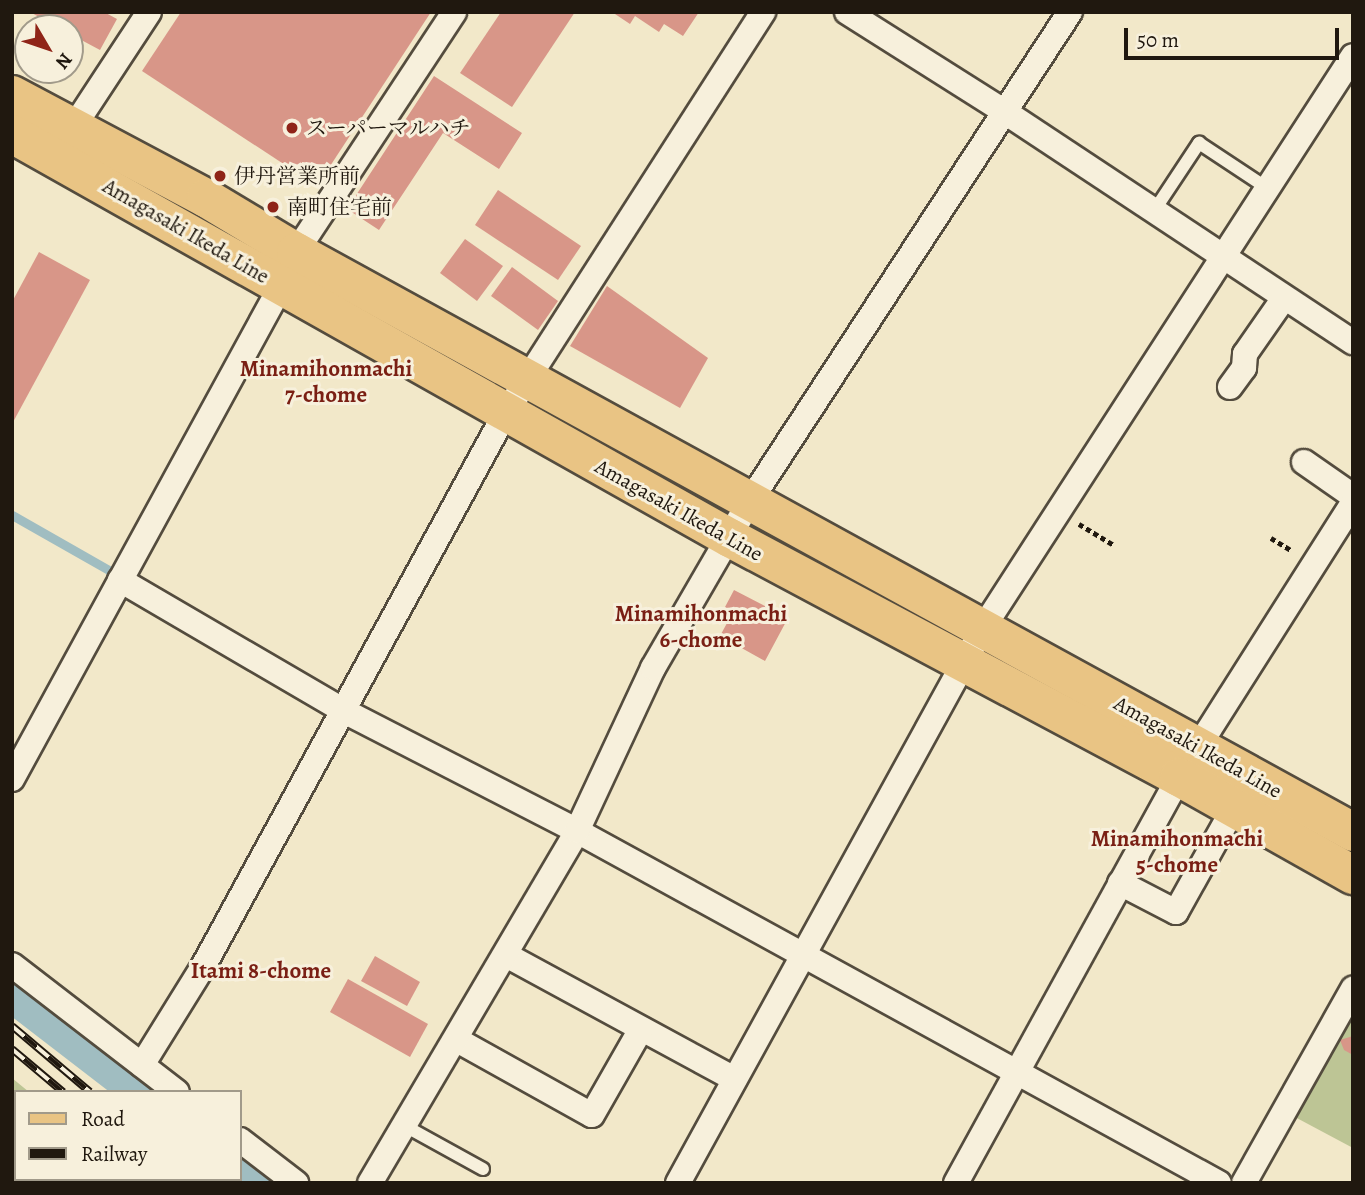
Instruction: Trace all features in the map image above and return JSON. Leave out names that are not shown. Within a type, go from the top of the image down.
[{"type":"main road","name":"Amagasaki Ikeda Line","points":[[12,95],[63,143]]},
{"type":"main road","name":"Amagasaki Ikeda Line","points":[[12,134],[63,143],[206,198],[288,269],[505,414],[962,664],[1353,832]]},
{"type":"main road","name":"Amagasaki Ikeda Line","points":[[288,269],[527,380],[983,628],[1188,762],[1234,808],[1353,875]]},
{"type":"street","points":[[63,143],[149,12]]},
{"type":"street","points":[[12,779],[288,269],[454,12]]},
{"type":"street","points":[[142,1065],[204,965],[505,414],[763,12]]},
{"type":"street","points":[[847,12],[1005,112],[1353,342]]},
{"type":"street","points":[[370,1183],[457,1040],[577,831],[653,668],[750,501],[1070,12]]},
{"type":"street","points":[[688,1179],[734,1079],[983,628],[1353,56]]},
{"type":"street","points":[[1230,387],[1244,368],[1245,354],[1284,298]]},
{"type":"street","points":[[1304,462],[1353,496]]},
{"type":"street","points":[[956,1183],[1188,762],[1353,503]]},
{"type":"street","points":[[120,580],[344,711],[577,831],[1219,1183]]},
{"type":"street","points":[[1120,883],[1176,912],[1234,808]]},
{"type":"street","points":[[506,955],[734,1079]]},
{"type":"street","points":[[12,965],[174,1090]]},
{"type":"street","points":[[1244,1183],[1353,989]]},
{"type":"street","points":[[457,1040],[592,1115],[641,1029]]},
{"type":"street","points":[[242,1142],[296,1183]]},
{"type":"lane","points":[[1154,211],[1199,143],[1267,188]]},
{"type":"lane","points":[[405,1126],[483,1170]]},
{"type":"path","points":[[1058,511],[1114,545]]},
{"type":"green space","points":[[1353,1005],[1353,1148],[1293,1116]]},
{"type":"green space","points":[[12,1078],[27,1090],[14,1090],[14,1181],[137,1183],[12,1183]]},
{"type":"building","points":[[30,12],[104,12],[117,19],[100,50],[84,41],[84,14]]},
{"type":"building","name":"スーパーマルハチ","points":[[181,12],[431,12],[317,186],[142,71]]},
{"type":"building","points":[[501,12],[575,12],[512,107],[460,73]]},
{"type":"building","points":[[612,12],[699,12],[683,36],[664,24],[659,32],[635,16],[630,24]]},
{"type":"building","points":[[434,76],[522,133],[499,169],[443,133],[379,230],[347,209]]},
{"type":"building","points":[[498,190],[581,246],[558,280],[475,225]]},
{"type":"building","points":[[465,239],[503,266],[477,301],[440,273]]},
{"type":"building","points":[[39,252],[90,280],[12,424],[12,302]]},
{"type":"building","points":[[512,267],[558,301],[538,330],[491,296]]},
{"type":"building","points":[[607,286],[708,358],[680,408],[570,346]]},
{"type":"building","points":[[734,590],[788,618],[765,661],[720,636],[733,612],[725,607]]},
{"type":"building","points":[[375,956],[420,982],[407,1006],[361,981]]},
{"type":"building","points":[[348,979],[428,1024],[410,1057],[330,1012]]},
{"type":"building","points":[[1353,1036],[1353,1055],[1344,1050],[1340,1040]]},
{"type":"waterway","points":[[12,515],[114,573]]},
{"type":"waterway","points":[[12,984],[149,1090]]},
{"type":"waterway","points":[[242,1161],[270,1183]]},
{"type":"railway","points":[[12,1026],[88,1090]]},
{"type":"railway","points":[[12,1049],[61,1090]]},
{"type":"place","name":"スーパーマルハチ","points":[[292,128]]},
{"type":"place","name":"伊丹営業所前","points":[[220,176]]},
{"type":"place","name":"南町住宅前","points":[[273,207]]},
{"type":"district","name":"Minamihonmachi 7-chome","points":[[326,382]]},
{"type":"district","name":"Minamihonmachi 6-chome","points":[[701,627]]},
{"type":"district","name":"Minamihonmachi 5-chome","points":[[1177,852]]},
{"type":"district","name":"Itami 8-chome","points":[[261,971]]}]
